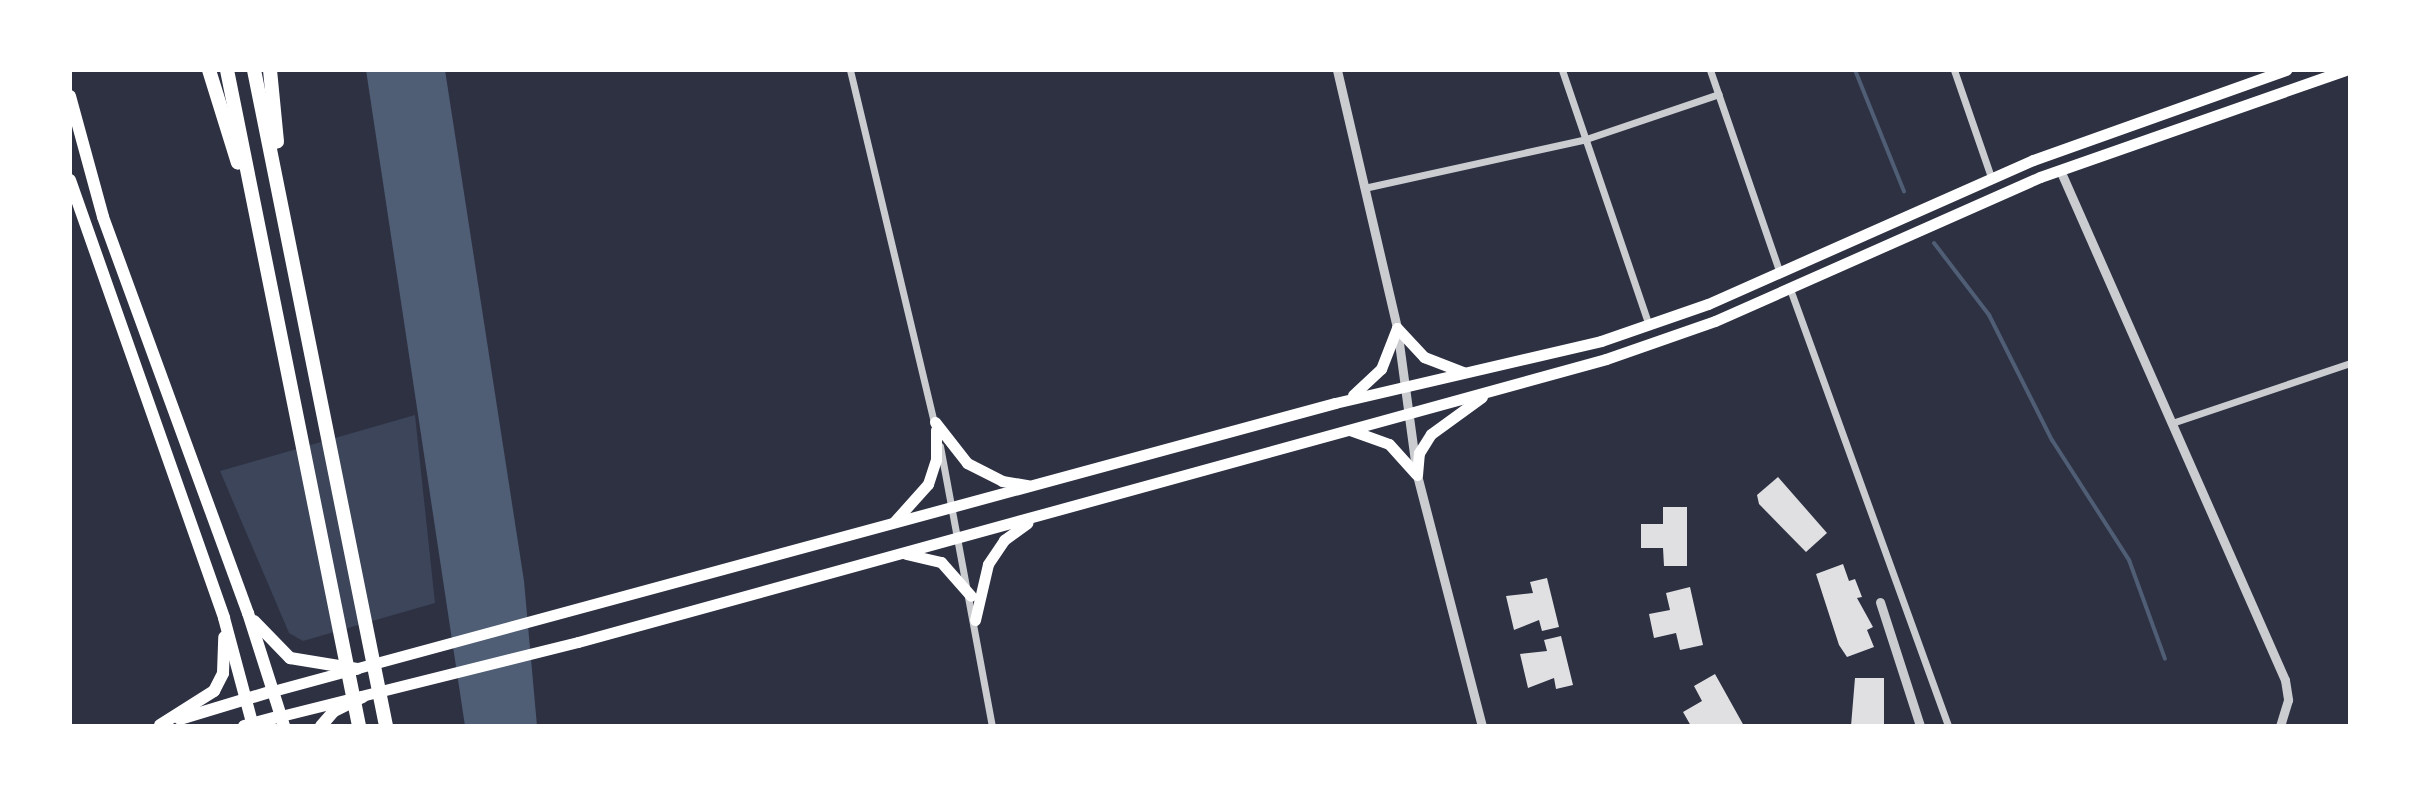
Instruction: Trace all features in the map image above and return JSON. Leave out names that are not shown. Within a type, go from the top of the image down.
[{"type":"highway","points":[[209,70],[260,236]]},
{"type":"highway","points":[[227,70],[359,726]]},
{"type":"highway","points":[[254,70],[386,726]]},
{"type":"highway","points":[[270,70],[286,230]]},
{"type":"main road","points":[[158,725],[273,691],[571,614],[1335,403],[1475,373],[1649,325],[1780,273],[1991,177],[2286,70]]},
{"type":"main road","points":[[70,180],[224,618],[247,699],[250,725],[283,721],[363,697],[578,642],[1343,429],[1490,392],[1653,343],[1790,289],[2060,170],[2345,70]]},
{"type":"main road","points":[[70,96],[110,239],[248,613],[283,721]]},
{"type":"main road","points":[[1397,328],[1413,349],[1436,364],[1475,373]]},
{"type":"main road","points":[[1335,403],[1372,380],[1389,356],[1397,328]]},
{"type":"main road","points":[[1417,475],[1419,453],[1431,434],[1490,392]]},
{"type":"main road","points":[[935,422],[948,444],[978,470],[1002,481],[1041,484]]},
{"type":"main road","points":[[883,527],[905,514],[928,484],[936,460],[935,422]]},
{"type":"main road","points":[[1343,429],[1389,444],[1417,475]]},
{"type":"main road","points":[[975,620],[982,577],[995,552],[1014,530],[1049,511]]},
{"type":"main road","points":[[890,556],[920,555],[941,562],[971,596]]},
{"type":"main road","points":[[248,613],[290,658],[357,669]]},
{"type":"main road","points":[[158,725],[206,698],[220,683],[224,618]]},
{"type":"main road","points":[[321,726],[334,711],[363,697]]},
{"type":"street","points":[[850,70],[935,422],[971,596],[992,726]]},
{"type":"street","points":[[1337,70],[1397,328],[1417,475],[1482,726]]},
{"type":"street","points":[[1562,70],[1649,325]]},
{"type":"street","points":[[1710,70],[1780,273]]},
{"type":"street","points":[[1954,70],[1991,177]]},
{"type":"street","points":[[2305,70],[2309,83]]},
{"type":"street","points":[[1364,188],[1586,139],[1719,94]]},
{"type":"street","points":[[2060,170],[2285,680],[2288,700],[2280,726]]},
{"type":"street","points":[[1790,289],[1948,726]]},
{"type":"street","points":[[2172,423],[2350,363]]},
{"type":"street","points":[[1880,602],[1920,726]]},
{"type":"shaded area","points":[[366,70],[445,70],[524,581],[537,726],[465,726]]},
{"type":"shaded area","points":[[415,415],[435,603],[303,641],[289,633],[220,471]]},
{"type":"building","points":[[1778,477],[1827,533],[1806,552],[1759,504],[1757,495]]},
{"type":"building","points":[[1663,507],[1687,507],[1687,566],[1664,566],[1663,548],[1641,548],[1641,524],[1663,524]]},
{"type":"building","points":[[1843,564],[1849,581],[1855,579],[1862,597],[1857,598],[1873,627],[1867,630],[1874,647],[1847,657],[1839,645],[1816,574]]},
{"type":"building","points":[[1547,578],[1559,627],[1542,631],[1539,620],[1514,630],[1506,596],[1533,593],[1530,582]]},
{"type":"building","points":[[1690,587],[1703,645],[1680,650],[1676,633],[1654,638],[1649,614],[1670,610],[1666,593]]},
{"type":"building","points":[[1561,636],[1573,685],[1556,689],[1554,678],[1528,688],[1520,654],[1547,651],[1544,640]]},
{"type":"building","points":[[1715,674],[1744,726],[1691,726],[1683,712],[1702,701],[1694,686]]},
{"type":"building","points":[[1855,678],[1884,678],[1884,726],[1851,726]]},
{"type":"waterway","points":[[1855,70],[1904,191]]},
{"type":"waterway","points":[[1934,243],[1989,315],[2052,440],[2129,560],[2165,659]]}]
